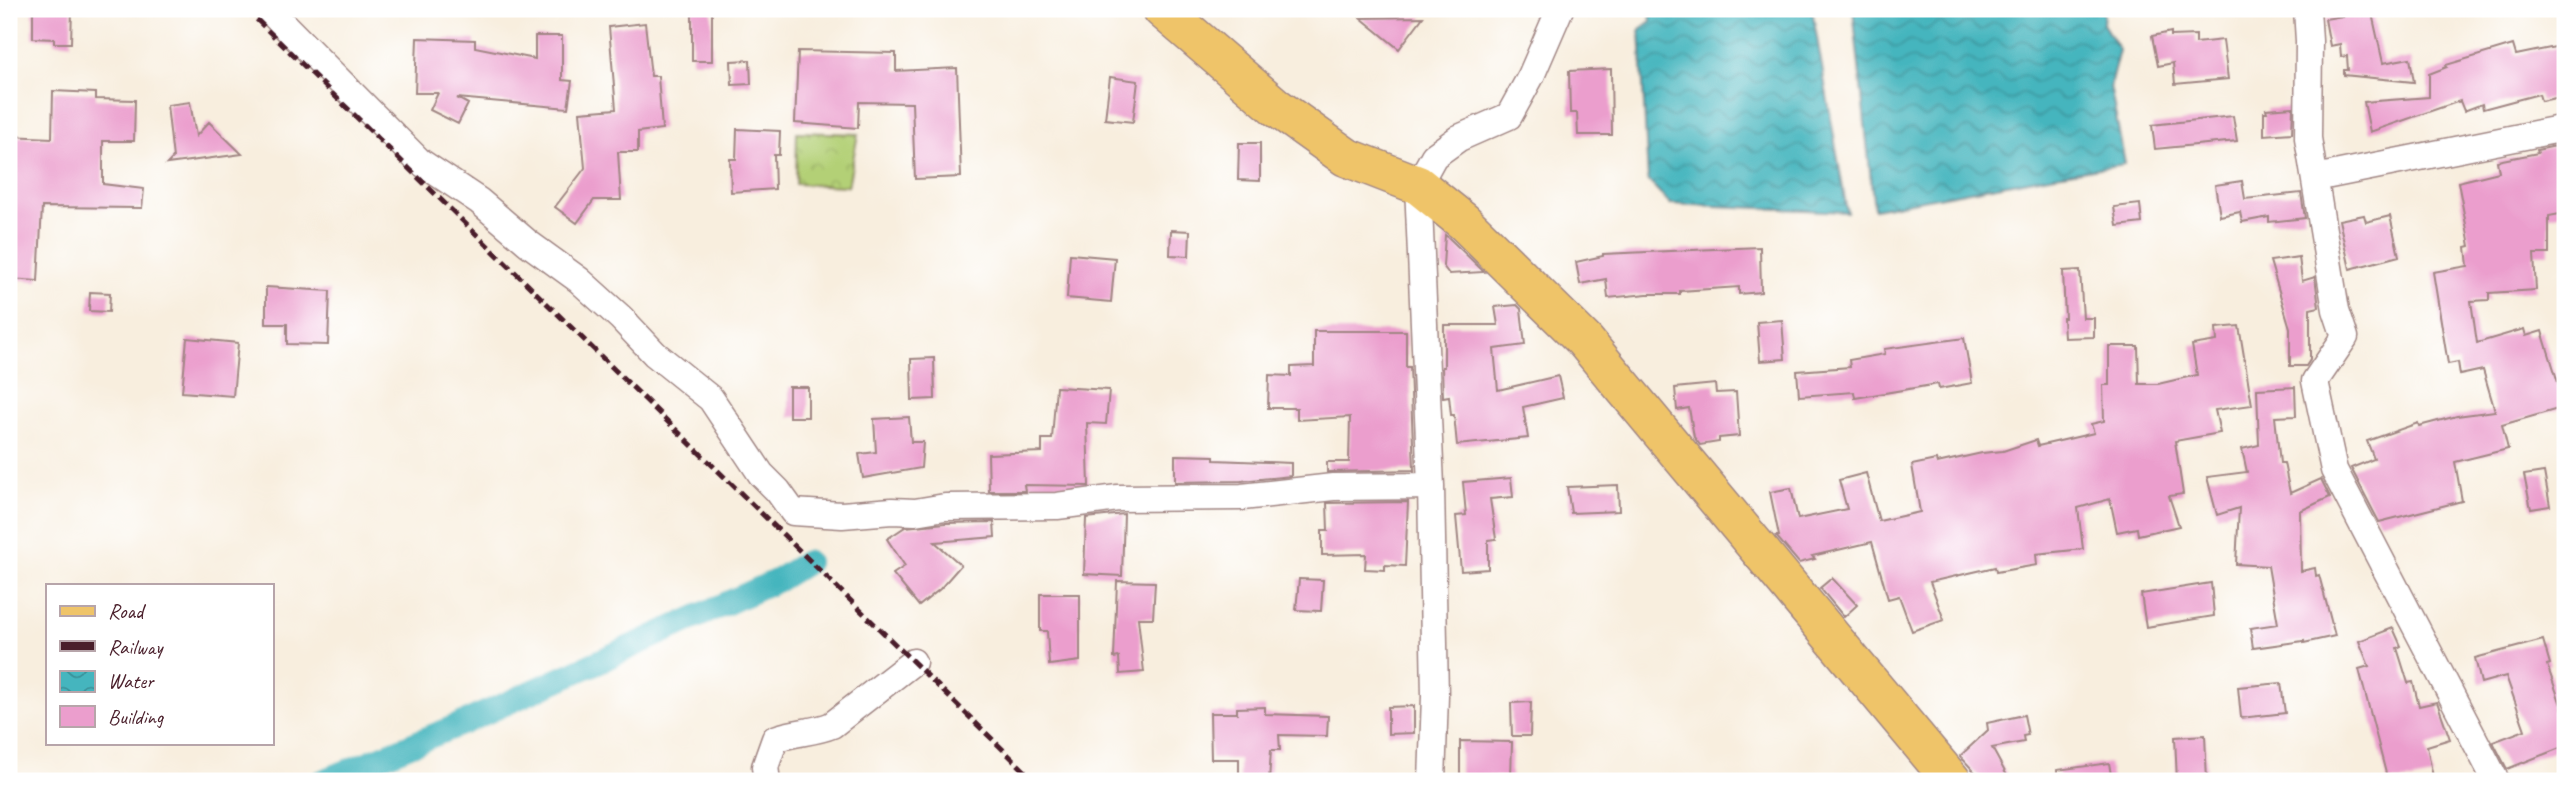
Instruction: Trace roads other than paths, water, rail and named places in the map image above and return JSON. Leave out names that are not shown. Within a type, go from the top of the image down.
[{"type":"main road","points":[[1163,9],[1276,107],[1346,157],[1418,185],[1464,222],[1584,340],[1952,781]]},
{"type":"street","points":[[268,9],[419,161],[479,201],[549,259],[579,280],[655,354],[711,399],[761,474],[793,512],[842,515],[915,512],[945,507],[1057,506],[1118,498],[1242,497],[1333,487],[1431,486]]},
{"type":"street","points":[[1432,781],[1435,696],[1431,486],[1418,185],[1434,156],[1460,138],[1509,116],[1531,76],[1560,9]]},
{"type":"street","points":[[2307,9],[2308,138],[2315,178],[2313,182],[2336,310],[2345,337],[2315,381],[2334,470],[2496,781]]},
{"type":"street","points":[[2315,178],[2565,128]]},
{"type":"street","points":[[767,781],[765,766],[775,739],[793,732],[820,730],[832,725],[913,662]]},
{"type":"water","points":[[1650,9],[1812,9],[1847,212],[1670,204],[1648,180],[1640,29],[1651,21]]},
{"type":"water","points":[[1853,9],[2104,9],[2103,24],[2119,50],[2110,86],[2125,164],[1874,209]]},
{"type":"waterway","points":[[323,781],[461,724],[778,580],[807,562]]},
{"type":"railway","points":[[246,9],[1035,781]]}]
